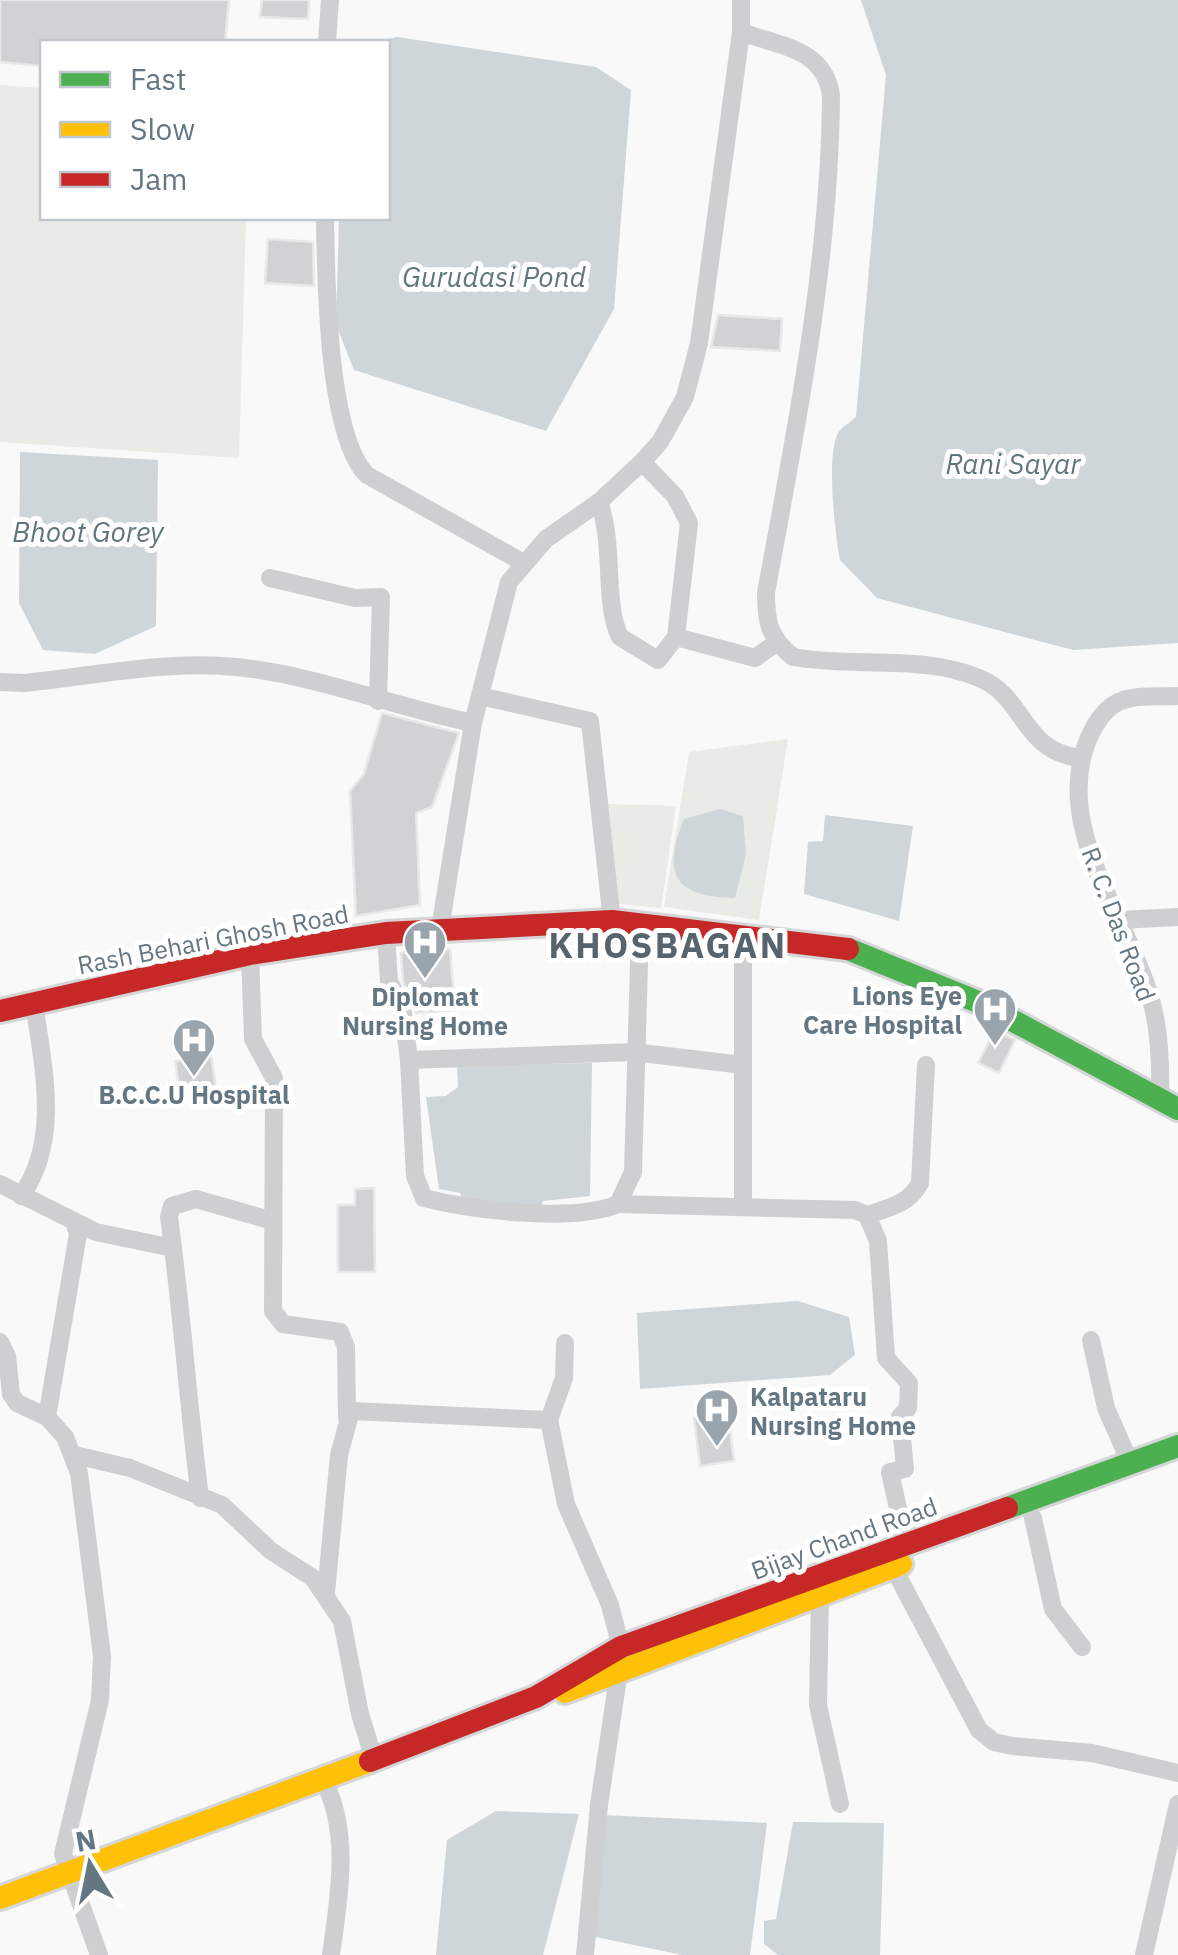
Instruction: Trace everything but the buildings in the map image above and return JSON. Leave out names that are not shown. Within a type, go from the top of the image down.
[{"type":"main road","name":"Rash Behari Ghosh Road","points":[[0,1010],[250,954],[386,934],[612,922],[640,929],[790,936],[855,952],[926,979],[1169,1104]]},
{"type":"main road","name":"Bijay Chand Road","points":[[0,1898],[323,1779],[906,1545],[1178,1446]]},
{"type":"main road","name":"Bijay Chand Road","points":[[620,1659],[820,1596],[1178,1463]]},
{"type":"street","points":[[327,40],[330,0]]},
{"type":"street","points":[[440,930],[473,723],[501,599],[522,562],[599,502],[642,462],[672,424],[685,396],[699,343],[741,0]]},
{"type":"street","points":[[740,32],[812,58],[828,78],[831,94],[826,212],[810,344],[766,593],[766,624],[776,643],[793,657],[817,661],[938,668],[975,676],[996,685],[1043,746],[1079,758],[1100,716],[1111,706],[1130,698],[1178,696]]},
{"type":"street","points":[[326,220],[326,282],[335,374],[354,463],[367,475],[522,562]]},
{"type":"street","points":[[599,502],[609,537],[613,615],[620,637],[658,660],[676,638],[690,522],[685,508],[642,462]]},
{"type":"street","points":[[270,578],[355,598],[381,597],[378,701]]},
{"type":"street","points":[[676,638],[756,658],[776,643]]},
{"type":"street","points":[[0,682],[24,683],[184,665],[235,667],[280,674],[473,723]]},
{"type":"street","points":[[480,696],[590,721],[612,922]]},
{"type":"street","name":"R. C. Das Road","points":[[1079,758],[1086,847],[1150,995],[1169,1104]]},
{"type":"street","points":[[1118,920],[1178,917]]},
{"type":"street","points":[[618,1204],[632,1172],[640,929]]},
{"type":"street","points":[[386,934],[390,982],[402,1005],[409,1060],[415,1176],[424,1198],[492,1209],[583,1212],[618,1204],[743,1205],[855,1210],[867,1215],[900,1204],[914,1195],[920,1182],[926,1065]]},
{"type":"street","points":[[743,934],[743,1205]]},
{"type":"street","points":[[250,954],[254,1039],[274,1078],[276,1320],[340,1332],[346,1347],[347,1418],[326,1593]]},
{"type":"street","points":[[21,1196],[40,1156],[45,1124],[46,1088],[34,1003]]},
{"type":"street","points":[[409,1060],[633,1052],[743,1065]]},
{"type":"street","points":[[0,1184],[96,1232],[173,1248]]},
{"type":"street","points":[[200,1498],[169,1217],[172,1206],[196,1199],[273,1221]]},
{"type":"street","points":[[867,1215],[878,1240],[886,1358],[909,1382],[908,1408],[900,1417],[906,1469],[890,1472],[906,1545]]},
{"type":"street","points":[[47,1417],[57,1368],[56,1341],[78,1234],[74,1221]]},
{"type":"street","points":[[1091,1340],[1106,1408],[1131,1466]]},
{"type":"street","points":[[0,1342],[7,1356],[10,1394],[17,1403],[47,1417],[76,1455],[102,1656],[100,1700],[63,1854],[99,1955]]},
{"type":"street","points":[[565,1344],[564,1378],[549,1420],[566,1504],[610,1605],[620,1659],[599,1806],[585,1955]]},
{"type":"street","points":[[347,1418],[359,1409],[549,1420]]},
{"type":"street","points":[[76,1455],[130,1468],[222,1505],[326,1593],[347,1636],[360,1714],[374,1759]]},
{"type":"street","points":[[1034,1518],[1052,1609],[1082,1647]]},
{"type":"street","points":[[893,1567],[979,1730],[994,1742],[1092,1754],[1178,1773]]},
{"type":"street","points":[[820,1596],[818,1705],[840,1804]]},
{"type":"street","points":[[323,1779],[337,1805],[340,1847],[331,1955]]},
{"type":"street","points":[[1144,1955],[1178,1804]]},
{"type":"shaded area","points":[[0,85],[40,88],[40,220],[246,220],[239,458],[0,442]]},
{"type":"shaded area","points":[[788,739],[759,920],[664,907],[689,752]]},
{"type":"shaded area","points":[[608,804],[676,806],[661,908],[619,904]]},
{"type":"water","name":"Rani Sayar","points":[[861,0],[1178,0],[1178,643],[1073,650],[877,598],[840,560],[832,476],[834,443],[838,433],[856,417],[886,75]]},
{"type":"water","name":"Gurudasi Pond","points":[[397,37],[596,67],[631,90],[614,309],[546,431],[354,370],[336,325],[339,220],[390,220],[390,40],[384,40]]},
{"type":"water","name":"Bhoot Gorey","points":[[20,452],[158,460],[156,626],[95,654],[43,650],[19,603]]},
{"type":"water","points":[[720,809],[743,816],[746,854],[735,898],[714,897],[686,887],[674,867],[684,819]]},
{"type":"water","points":[[825,815],[913,826],[899,921],[804,894],[808,842],[823,841]]},
{"type":"water","points":[[592,1063],[590,1196],[543,1201],[541,1207],[463,1202],[460,1193],[439,1189],[426,1097],[446,1096],[458,1087],[457,1066]]},
{"type":"water","points":[[798,1301],[849,1317],[855,1355],[830,1375],[640,1389],[637,1313]]},
{"type":"water","points":[[496,1811],[579,1814],[543,1955],[436,1955],[447,1840]]},
{"type":"water","points":[[603,1815],[767,1823],[750,1955],[682,1955],[591,1936]]},
{"type":"water","points":[[793,1822],[884,1823],[880,1955],[778,1955],[764,1944],[764,1921],[776,1919]]},
{"type":"traffic: fast","points":[[848,949],[978,1002],[1178,1109]]},
{"type":"traffic: fast","points":[[1007,1508],[1178,1446]]},
{"type":"traffic: slow","points":[[565,1692],[901,1564]]},
{"type":"traffic: slow","points":[[0,1898],[370,1761]]},
{"type":"traffic: jam","points":[[0,1011],[250,954],[386,933],[612,921],[848,949]]},
{"type":"traffic: jam","points":[[370,1761],[536,1697],[621,1647],[1007,1508]]},
{"type":"place","name":"Diplomat Nursing Home","points":[[425,980]]},
{"type":"place","name":"Lions Eye Care Hospital","points":[[995,1047]]},
{"type":"place","name":"B.C.C.U Hospital","points":[[194,1078]]},
{"type":"place","name":"Kalpataru Nursing Home","points":[[717,1448]]},
{"type":"district","name":"KHOSBAGAN","points":[[668,945]]}]
